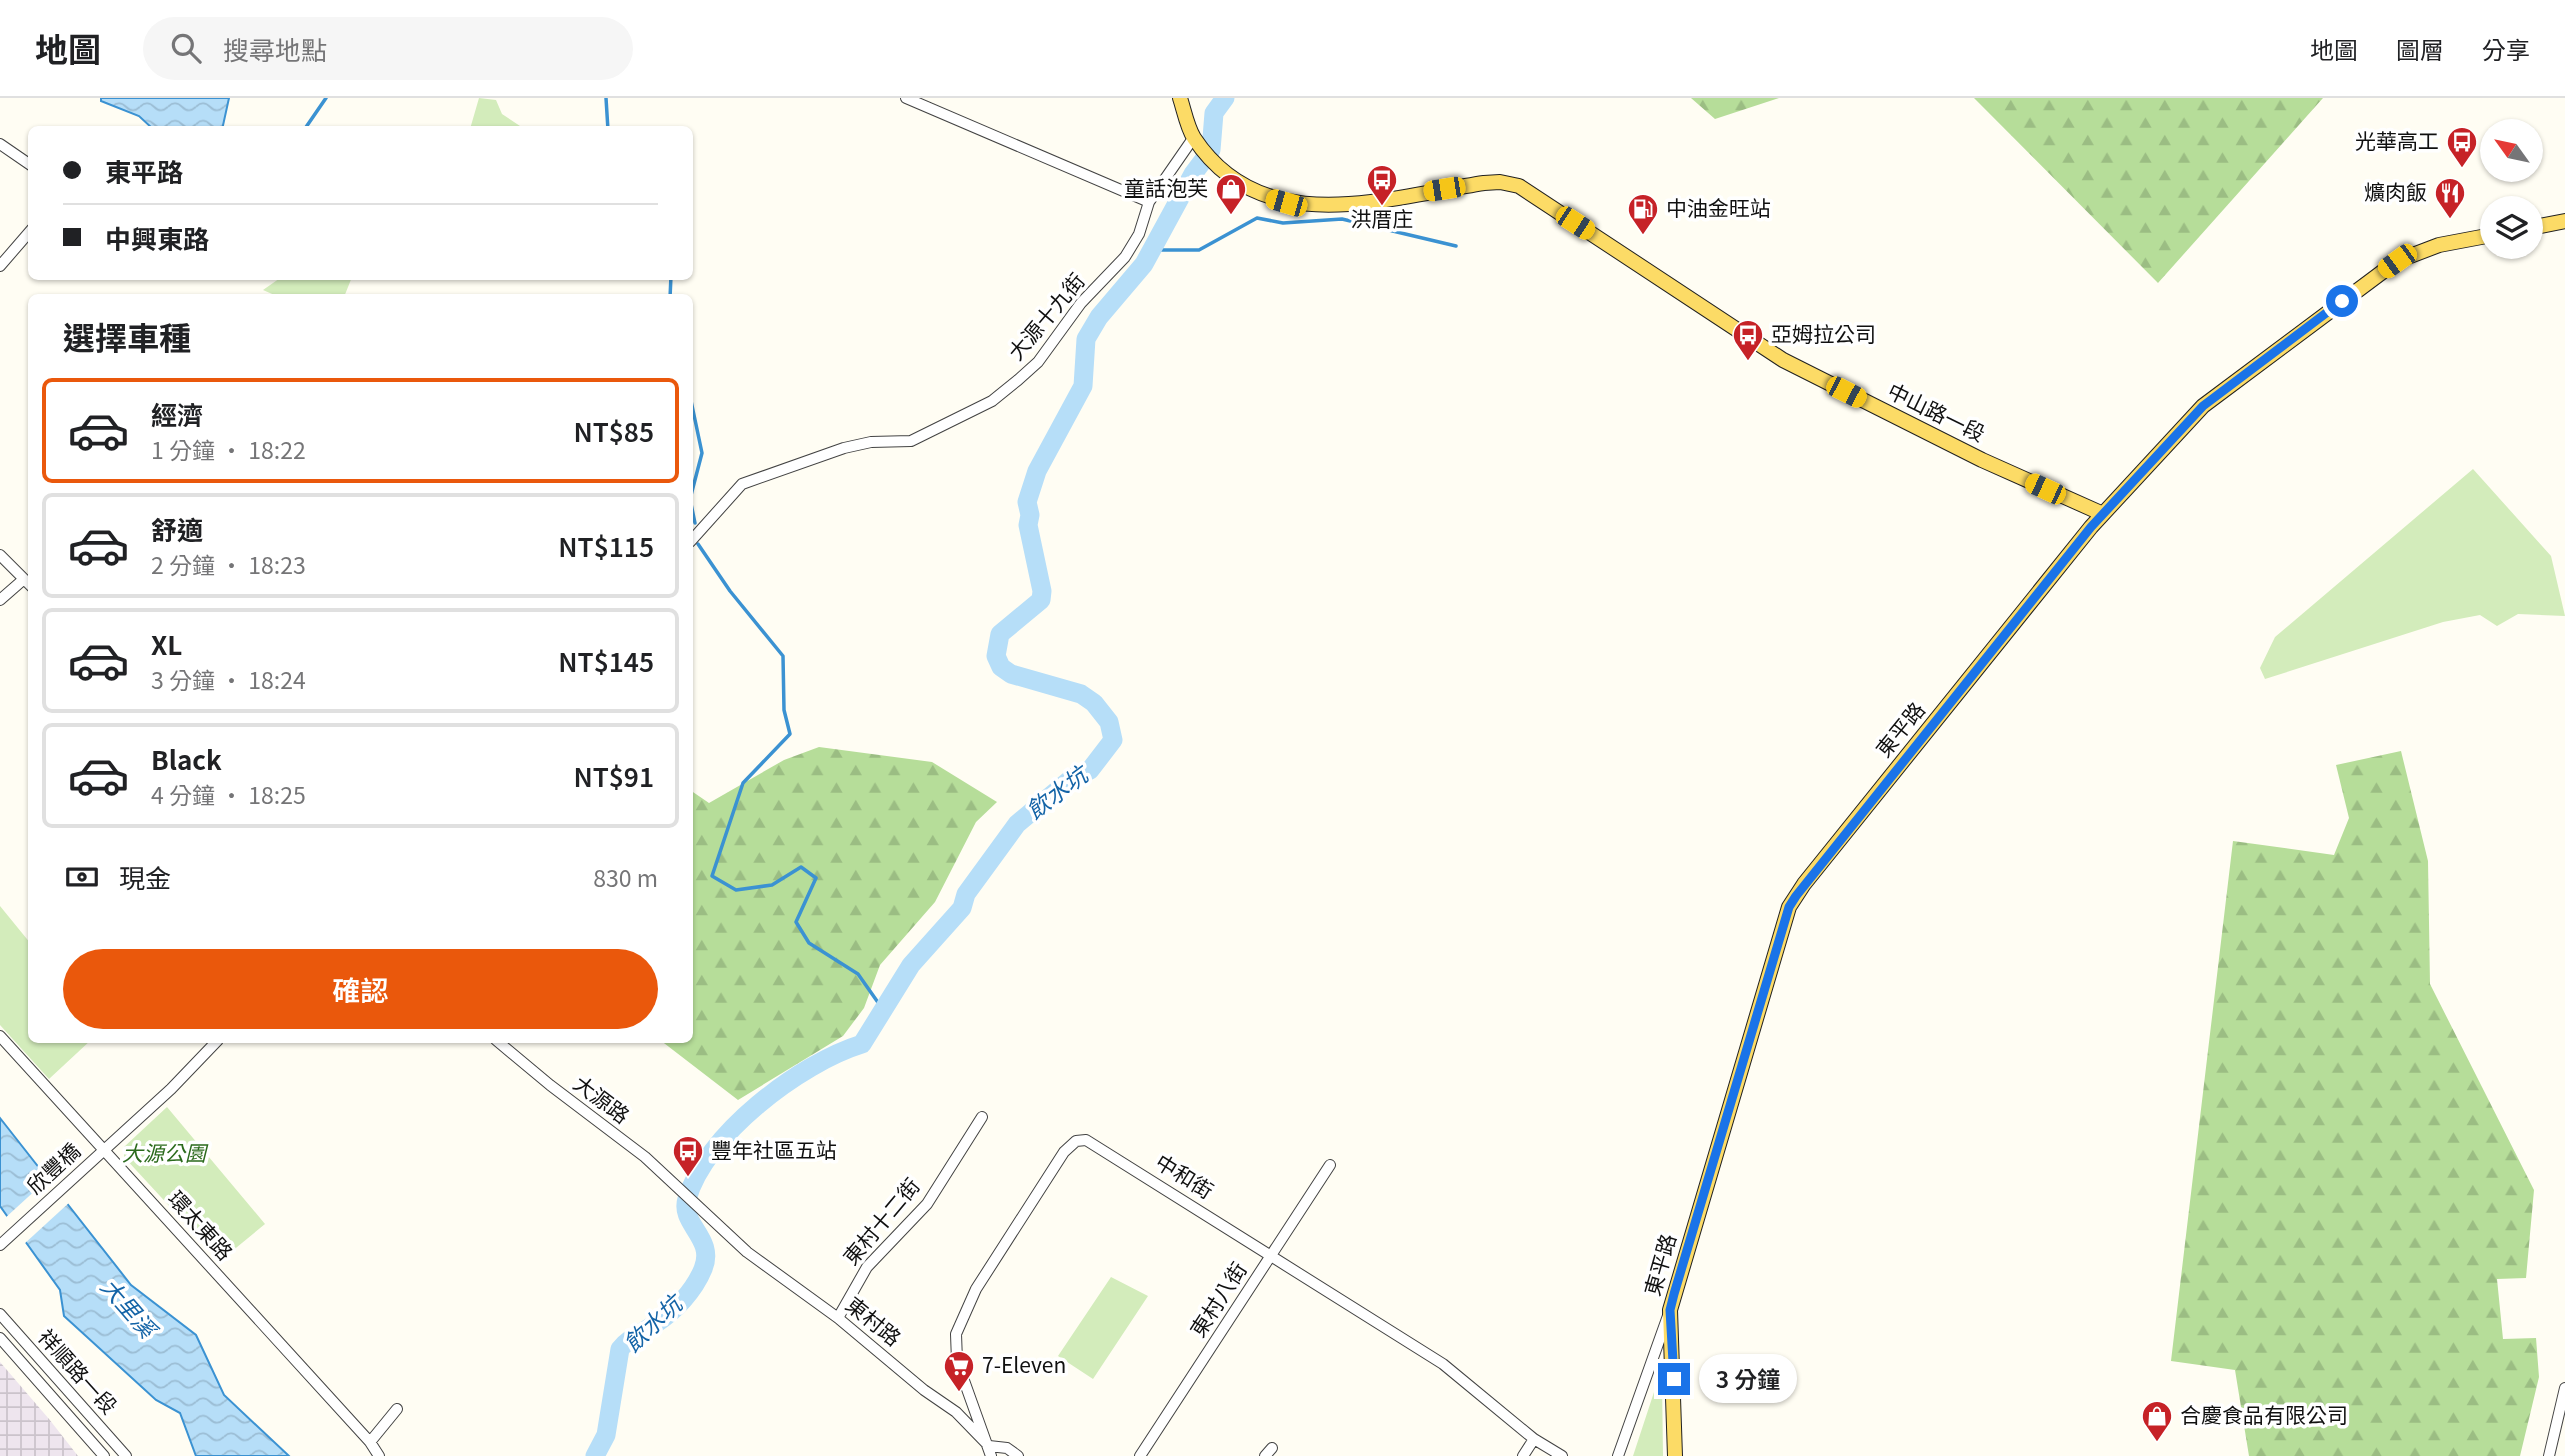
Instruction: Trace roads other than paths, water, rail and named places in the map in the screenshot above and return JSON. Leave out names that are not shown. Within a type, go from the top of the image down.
[{"type":"main road","points":[[1180,98],[1194,137]]},
{"type":"main road","name":"中山路一段","points":[[1194,137],[1233,178],[1270,199],[1307,206],[1360,202],[1484,183],[1500,182],[1519,186],[1783,360],[1982,460],[2103,514]]},
{"type":"main road","points":[[2543,225],[2565,221]]},
{"type":"main road","name":"東平路","points":[[1670,1310],[1789,907],[1804,884],[2103,514],[2211,399],[2397,261],[2439,245],[2480,237]]},
{"type":"main road","points":[[1670,1310],[1675,1456]]},
{"type":"street","points":[[906,98],[1149,202]]},
{"type":"street","name":"大源十九街","points":[[693,539],[742,484],[844,448],[871,442],[911,441],[992,401],[1038,362],[1081,303],[1125,257],[1139,234],[1149,202],[1194,137]]},
{"type":"street","points":[[0,144],[28,163]]},
{"type":"street","points":[[0,266],[28,234]]},
{"type":"street","points":[[0,555],[28,583],[0,600]]},
{"type":"street","name":"環太東路","points":[[0,1036],[370,1442],[379,1456]]},
{"type":"street","name":"欣豐橋","points":[[0,1245],[171,1089],[215,1043]]},
{"type":"street","name":"大源路","points":[[500,1043],[550,1085],[646,1157],[704,1214]]},
{"type":"street","name":"東村十二街","points":[[838,1318],[867,1267],[904,1224],[928,1205],[982,1116]]},
{"type":"street","name":"中和街","points":[[990,1451],[957,1361],[957,1334],[976,1289],[1064,1152],[1076,1141],[1086,1140],[1272,1254],[1451,1369],[1534,1439],[1562,1456]]},
{"type":"street","name":"東村八街","points":[[1140,1456],[1330,1165]]},
{"type":"street","name":"東村路","points":[[704,1214],[747,1252],[838,1318],[924,1391],[956,1412],[990,1451],[1007,1448],[1018,1456]]},
{"type":"street","name":"東平路","points":[[1618,1456],[1670,1310]]},
{"type":"street","name":"祥順路一段","points":[[0,1314],[126,1456]]},
{"type":"street","name":"祥順路一段","points":[[0,1338],[103,1456]]},
{"type":"street","points":[[2549,1456],[2565,1388]]},
{"type":"street","points":[[370,1442],[397,1409]]},
{"type":"street","points":[[1523,1456],[1534,1439]]},
{"type":"water","points":[[101,98],[229,98],[223,126],[150,126],[139,116],[101,101]]},
{"type":"water","name":"大里溪","points":[[0,1118],[131,1285],[196,1335],[224,1395],[289,1456],[196,1456],[180,1413],[156,1400],[64,1316],[60,1290],[0,1206]]},
{"type":"waterway","points":[[307,126],[326,98]]},
{"type":"waterway","points":[[606,98],[608,126]]},
{"type":"waterway","name":"飲水坑","points":[[595,1456],[606,1435],[620,1349],[677,1307],[695,1285],[703,1269],[705,1248],[686,1208],[697,1175],[713,1150],[758,1105],[784,1085],[837,1053],[862,1044],[911,965],[962,908],[966,894],[1017,824],[1072,778],[1090,770],[1113,740],[1109,722],[1094,703],[1081,694],[1011,674],[1001,667],[996,656],[1000,634],[1041,600],[1042,591],[1028,525],[1030,515],[1027,502],[1037,471],[1083,386],[1086,339],[1099,317],[1144,264],[1193,174],[1211,150],[1214,113],[1225,98]]},
{"type":"waterway","points":[[1151,250],[1199,250],[1257,218],[1283,223],[1342,219],[1456,246]]},
{"type":"waterway","points":[[670,294],[671,280]]},
{"type":"waterway","points":[[693,410],[702,453],[693,488]]},
{"type":"waterway","points":[[693,513],[695,523]]},
{"type":"waterway","points":[[698,544],[730,591],[783,656],[784,710],[790,734],[743,783],[712,876],[736,890],[772,885],[801,867],[816,878],[796,922],[809,943],[858,974],[884,1011]]},
{"type":"place","name":"光華高工","points":[[2462,169]]},
{"type":"place","name":"洪厝庄","points":[[1382,207]]},
{"type":"place","name":"童話泡芙","points":[[1231,216]]},
{"type":"place","name":"爌肉飯","points":[[2450,220]]},
{"type":"place","name":"中油金旺站","points":[[1643,236]]},
{"type":"place","name":"亞姆拉公司","points":[[1748,362]]},
{"type":"place","name":"豐年社區五站","points":[[688,1178]]},
{"type":"place","name":"7-Eleven","points":[[959,1393]]},
{"type":"place","name":"合慶食品有限公司","points":[[2157,1443]]},
{"type":"park label","name":"大源公園","points":[[164,1154]]}]
